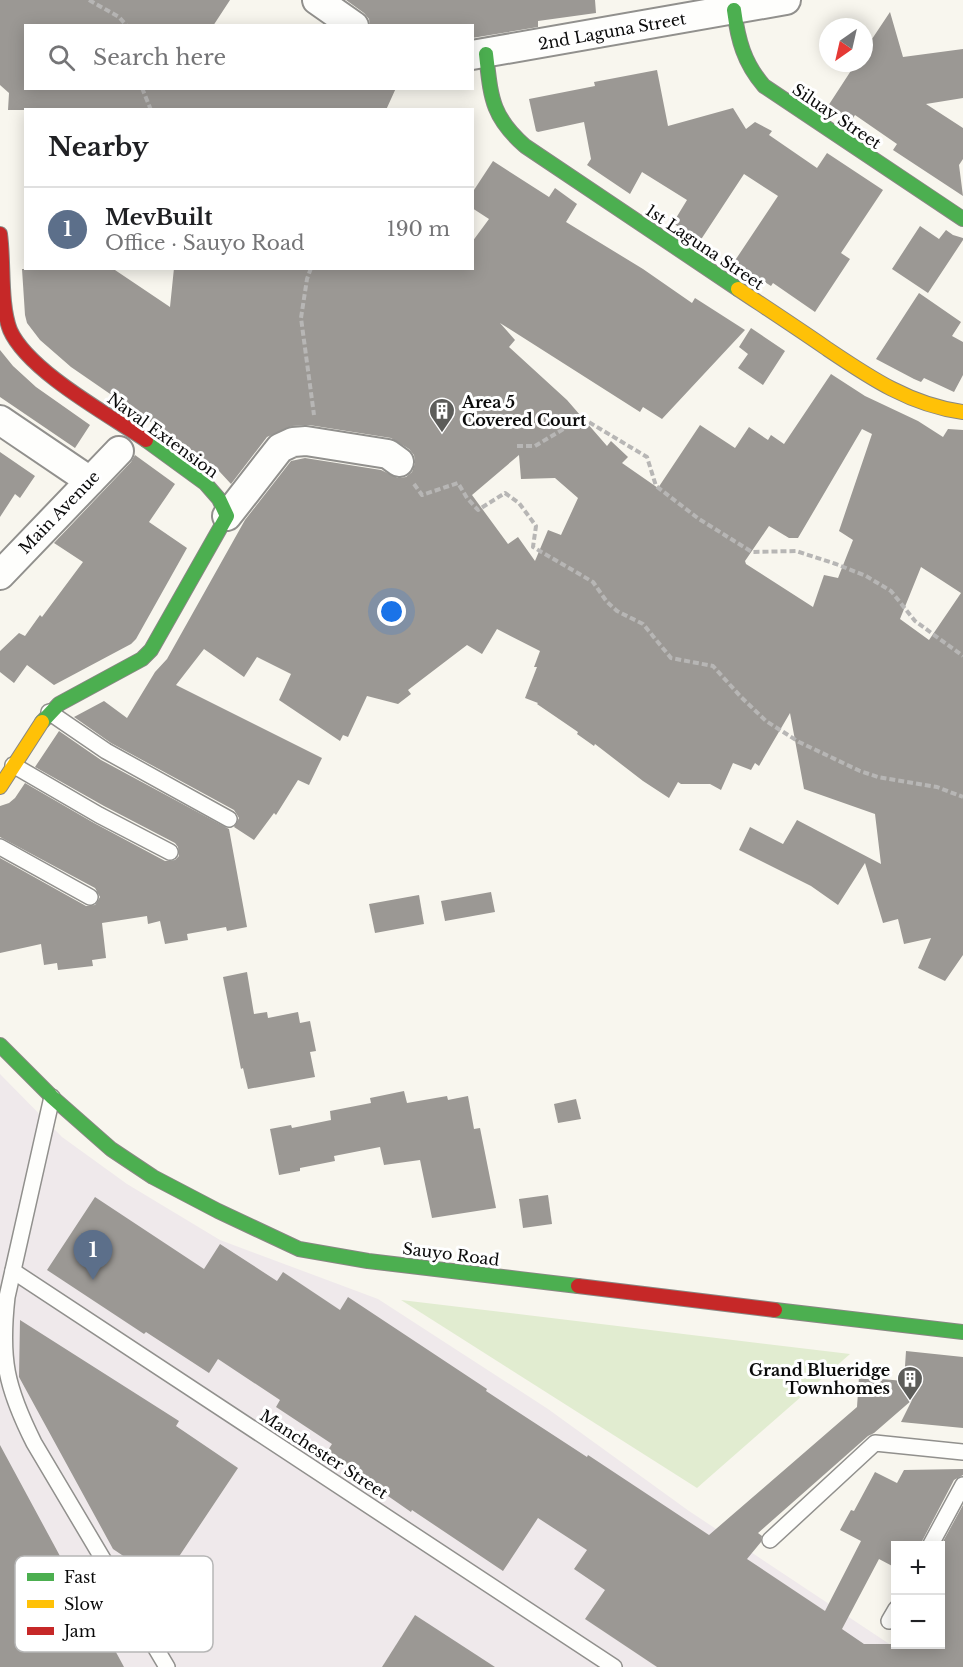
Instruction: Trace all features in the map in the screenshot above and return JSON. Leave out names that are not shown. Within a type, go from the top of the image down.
[{"type":"street","points":[[317,0],[351,24]]},
{"type":"street","name":"2nd Laguna Street","points":[[479,55],[786,0]]},
{"type":"street","name":"Siluay Street","points":[[734,10],[741,54],[751,72],[764,86],[963,219]]},
{"type":"street","name":"1st Laguna Street","points":[[479,55],[497,118],[510,134],[525,146],[874,380],[921,405],[943,411],[963,412]]},
{"type":"street","name":"Naval Extension","points":[[0,234],[3,248],[4,304],[10,330],[28,354],[61,382],[204,483],[219,499],[227,516]]},
{"type":"street","points":[[0,420],[90,481]]},
{"type":"street","points":[[0,787],[49,712],[59,704],[142,659],[151,650],[227,516],[280,448],[293,442],[306,441],[388,454],[399,462]]},
{"type":"street","name":"Main Avenue","points":[[3,566],[119,451]]},
{"type":"street","name":"Sauyo Road","points":[[0,1045],[52,1097],[111,1149],[153,1177],[218,1212],[299,1249],[380,1262],[963,1332]]},
{"type":"lane","points":[[49,712],[106,751],[229,819]]},
{"type":"lane","points":[[14,765],[99,815],[170,852]]},
{"type":"lane","points":[[0,847],[90,897]]},
{"type":"lane","points":[[52,1097],[3,1328],[3,1358],[9,1386],[34,1443],[102,1556]]},
{"type":"lane","name":"Manchester Street","points":[[14,1271],[614,1667]]},
{"type":"lane","points":[[770,1540],[875,1443],[963,1452]]},
{"type":"lane","points":[[932,1541],[963,1485]]},
{"type":"lane","points":[[159,1652],[168,1667]]},
{"type":"path","points":[[89,0],[119,17],[126,24]]},
{"type":"path","points":[[143,90],[150,108]]},
{"type":"path","points":[[306,441],[315,412],[301,318],[307,279],[311,270]]},
{"type":"path","points":[[517,446],[534,446],[582,417],[647,457],[656,486],[699,519],[752,552],[796,551],[866,576],[891,591],[915,621],[963,656]]},
{"type":"path","points":[[399,462],[422,495],[458,483],[478,510],[505,493],[519,503],[536,526],[533,547],[593,582],[607,602],[617,611],[644,624],[670,658],[713,666],[741,698],[766,721],[799,742],[860,771],[878,777],[937,787],[963,797]]},
{"type":"shaded area","points":[[0,1074],[62,1137],[127,1184],[220,1240],[378,1299],[548,1409],[689,1511],[891,1645],[891,1649],[897,1649],[921,1665],[920,1667],[0,1667]]},
{"type":"green space","points":[[401,1300],[850,1354],[697,1488]]},
{"type":"building","points":[[0,0],[230,0],[214,24],[24,24],[24,90],[395,90],[387,108],[24,108],[24,110],[8,110],[9,93],[0,85]]},
{"type":"building","points":[[346,0],[595,0],[596,13],[538,21],[538,27],[474,38],[474,24],[370,24],[364,13]]},
{"type":"building","points":[[890,12],[903,57],[963,49],[963,98],[926,104],[963,128],[963,159],[959,165],[963,196],[893,150],[897,144],[855,115],[851,121],[828,106],[850,72],[873,72],[873,38]]},
{"type":"building","points":[[657,70],[668,126],[733,108],[746,129],[755,122],[772,131],[769,135],[817,168],[827,153],[883,190],[841,253],[850,259],[815,312],[773,283],[771,286],[734,262],[778,196],[744,174],[700,241],[673,223],[687,200],[642,172],[630,194],[587,165],[591,159],[584,122],[536,131],[529,99],[595,86],[594,82]]},
{"type":"building","points":[[493,161],[549,197],[555,188],[577,204],[566,222],[643,269],[692,303],[695,298],[745,330],[662,419],[643,407],[640,412],[500,323],[515,340],[509,347],[567,400],[607,446],[611,441],[628,457],[622,463],[658,488],[700,425],[735,448],[749,427],[768,440],[771,435],[784,444],[831,374],[865,396],[918,421],[943,437],[948,429],[963,430],[963,955],[945,981],[918,968],[931,938],[904,944],[898,919],[883,923],[865,863],[838,905],[811,886],[739,850],[750,827],[783,844],[797,820],[881,864],[875,814],[804,789],[790,713],[759,766],[755,763],[751,770],[733,763],[721,790],[710,784],[681,784],[678,782],[669,798],[595,744],[594,746],[577,734],[578,732],[538,703],[525,698],[537,667],[534,667],[540,651],[497,629],[482,654],[467,645],[408,690],[411,694],[398,704],[367,696],[348,737],[343,735],[340,741],[279,700],[291,674],[257,657],[244,677],[204,649],[176,685],[322,758],[309,785],[298,780],[276,815],[274,813],[254,840],[234,827],[239,818],[234,810],[111,743],[74,717],[104,701],[127,718],[155,672],[167,659],[245,520],[291,461],[305,458],[381,470],[398,478],[406,477],[412,472],[415,463],[414,455],[409,449],[391,438],[309,425],[292,426],[267,437],[231,484],[203,458],[71,367],[40,340],[27,323],[22,269],[115,270],[170,307],[174,270],[474,270],[474,239],[489,219],[474,209],[474,190]],"holes":[[[862,429],[872,434],[839,531],[853,540],[838,578],[824,575],[813,607],[746,564],[745,561],[769,526],[789,538],[798,538]],[[519,455],[521,479],[555,478],[578,498],[561,535],[548,530],[535,561],[518,537],[508,544],[472,495]],[[921,567],[961,593],[929,640],[900,619]]]},
{"type":"building","points":[[920,226],[939,239],[946,230],[963,238],[928,293],[892,269]]},
{"type":"building","points":[[919,293],[961,322],[952,336],[963,342],[963,375],[954,392],[924,378],[921,382],[876,359]]},
{"type":"building","points":[[751,328],[785,351],[763,385],[738,368],[748,354],[739,347]]},
{"type":"building","points":[[0,350],[13,366],[36,387],[90,425],[75,448],[0,397]]},
{"type":"building","points":[[0,452],[35,476],[20,498],[15,494],[0,517]]},
{"type":"building","points":[[135,455],[175,484],[149,522],[187,548],[131,644],[54,685],[27,665],[14,683],[0,672],[0,651],[19,633],[25,636],[83,562],[54,543]]},
{"type":"building","points":[[59,731],[101,760],[229,829],[247,927],[227,931],[226,927],[187,934],[188,940],[165,944],[160,921],[148,924],[147,916],[102,923],[106,958],[92,960],[93,966],[58,970],[57,963],[44,965],[41,944],[0,953],[0,858],[86,906],[95,905],[100,897],[95,888],[0,837],[0,806],[15,798],[25,783],[165,861],[175,860],[179,856],[175,843],[35,767]]},
{"type":"building","points":[[491,892],[495,912],[445,921],[441,901]]},
{"type":"building","points":[[419,895],[424,924],[375,933],[369,904]]},
{"type":"building","points":[[247,972],[254,1014],[267,1012],[268,1018],[298,1012],[300,1023],[310,1021],[316,1051],[310,1052],[315,1077],[248,1089],[243,1068],[241,1069],[223,977]]},
{"type":"building","points":[[404,1091],[407,1103],[447,1096],[448,1100],[468,1096],[474,1129],[480,1128],[496,1208],[432,1218],[420,1160],[384,1165],[380,1147],[334,1156],[335,1161],[279,1175],[270,1129],[291,1125],[292,1128],[331,1120],[330,1111],[371,1103],[370,1098]]},
{"type":"building","points":[[576,1099],[581,1119],[558,1123],[554,1104]]},
{"type":"building","points":[[548,1195],[552,1224],[523,1228],[519,1199]]},
{"type":"building","points":[[95,1197],[204,1269],[220,1244],[277,1281],[283,1272],[340,1310],[348,1297],[487,1389],[486,1391],[709,1535],[857,1407],[859,1377],[904,1381],[906,1351],[963,1357],[963,1428],[901,1422],[912,1400],[758,1533],[762,1536],[761,1542],[747,1559],[825,1611],[861,1541],[840,1530],[851,1510],[854,1511],[875,1472],[897,1483],[904,1470],[963,1469],[963,1475],[954,1480],[922,1541],[891,1541],[891,1565],[879,1559],[842,1629],[864,1644],[891,1644],[891,1649],[945,1649],[943,1541],[963,1505],[963,1667],[657,1667],[585,1619],[605,1590],[574,1569],[587,1550],[538,1518],[503,1571],[412,1510],[411,1512],[326,1453],[332,1444],[276,1407],[280,1400],[218,1359],[209,1373],[146,1332],[144,1334],[47,1270]]},
{"type":"building","points":[[20,1320],[179,1421],[176,1426],[238,1468],[179,1556],[123,1556],[113,1549],[19,1377]]},
{"type":"building","points":[[0,1445],[60,1556],[15,1556],[15,1652],[116,1652],[124,1667],[0,1667]]},
{"type":"building","points":[[415,1615],[495,1667],[382,1667]]},
{"type":"traffic: fast","points":[[734,10],[743,51],[751,69],[764,86],[963,219]]},
{"type":"traffic: fast","points":[[486,54],[489,82],[499,115],[505,125],[525,146],[738,289]]},
{"type":"traffic: fast","points":[[42,722],[59,704],[142,659],[151,650],[227,516],[219,499],[205,483],[146,440]]},
{"type":"traffic: fast","points":[[0,1045],[52,1097],[111,1149],[153,1177],[299,1249],[368,1261],[578,1286]]},
{"type":"traffic: fast","points":[[775,1310],[963,1332]]},
{"type":"traffic: slow","points":[[738,289],[858,369],[891,388],[925,403],[963,412]]},
{"type":"traffic: slow","points":[[0,787],[42,722]]},
{"type":"traffic: jam","points":[[0,234],[3,296],[7,320],[19,345],[34,361],[71,391],[146,440]]},
{"type":"traffic: jam","points":[[578,1286],[775,1310]]},
{"type":"place","name":"Area 5 Covered Court","points":[[442,434]]},
{"type":"place","name":"MevBuilt","points":[[93,1280]]},
{"type":"place","name":"Grand Blueridge Townhomes","points":[[910,1402]]}]
